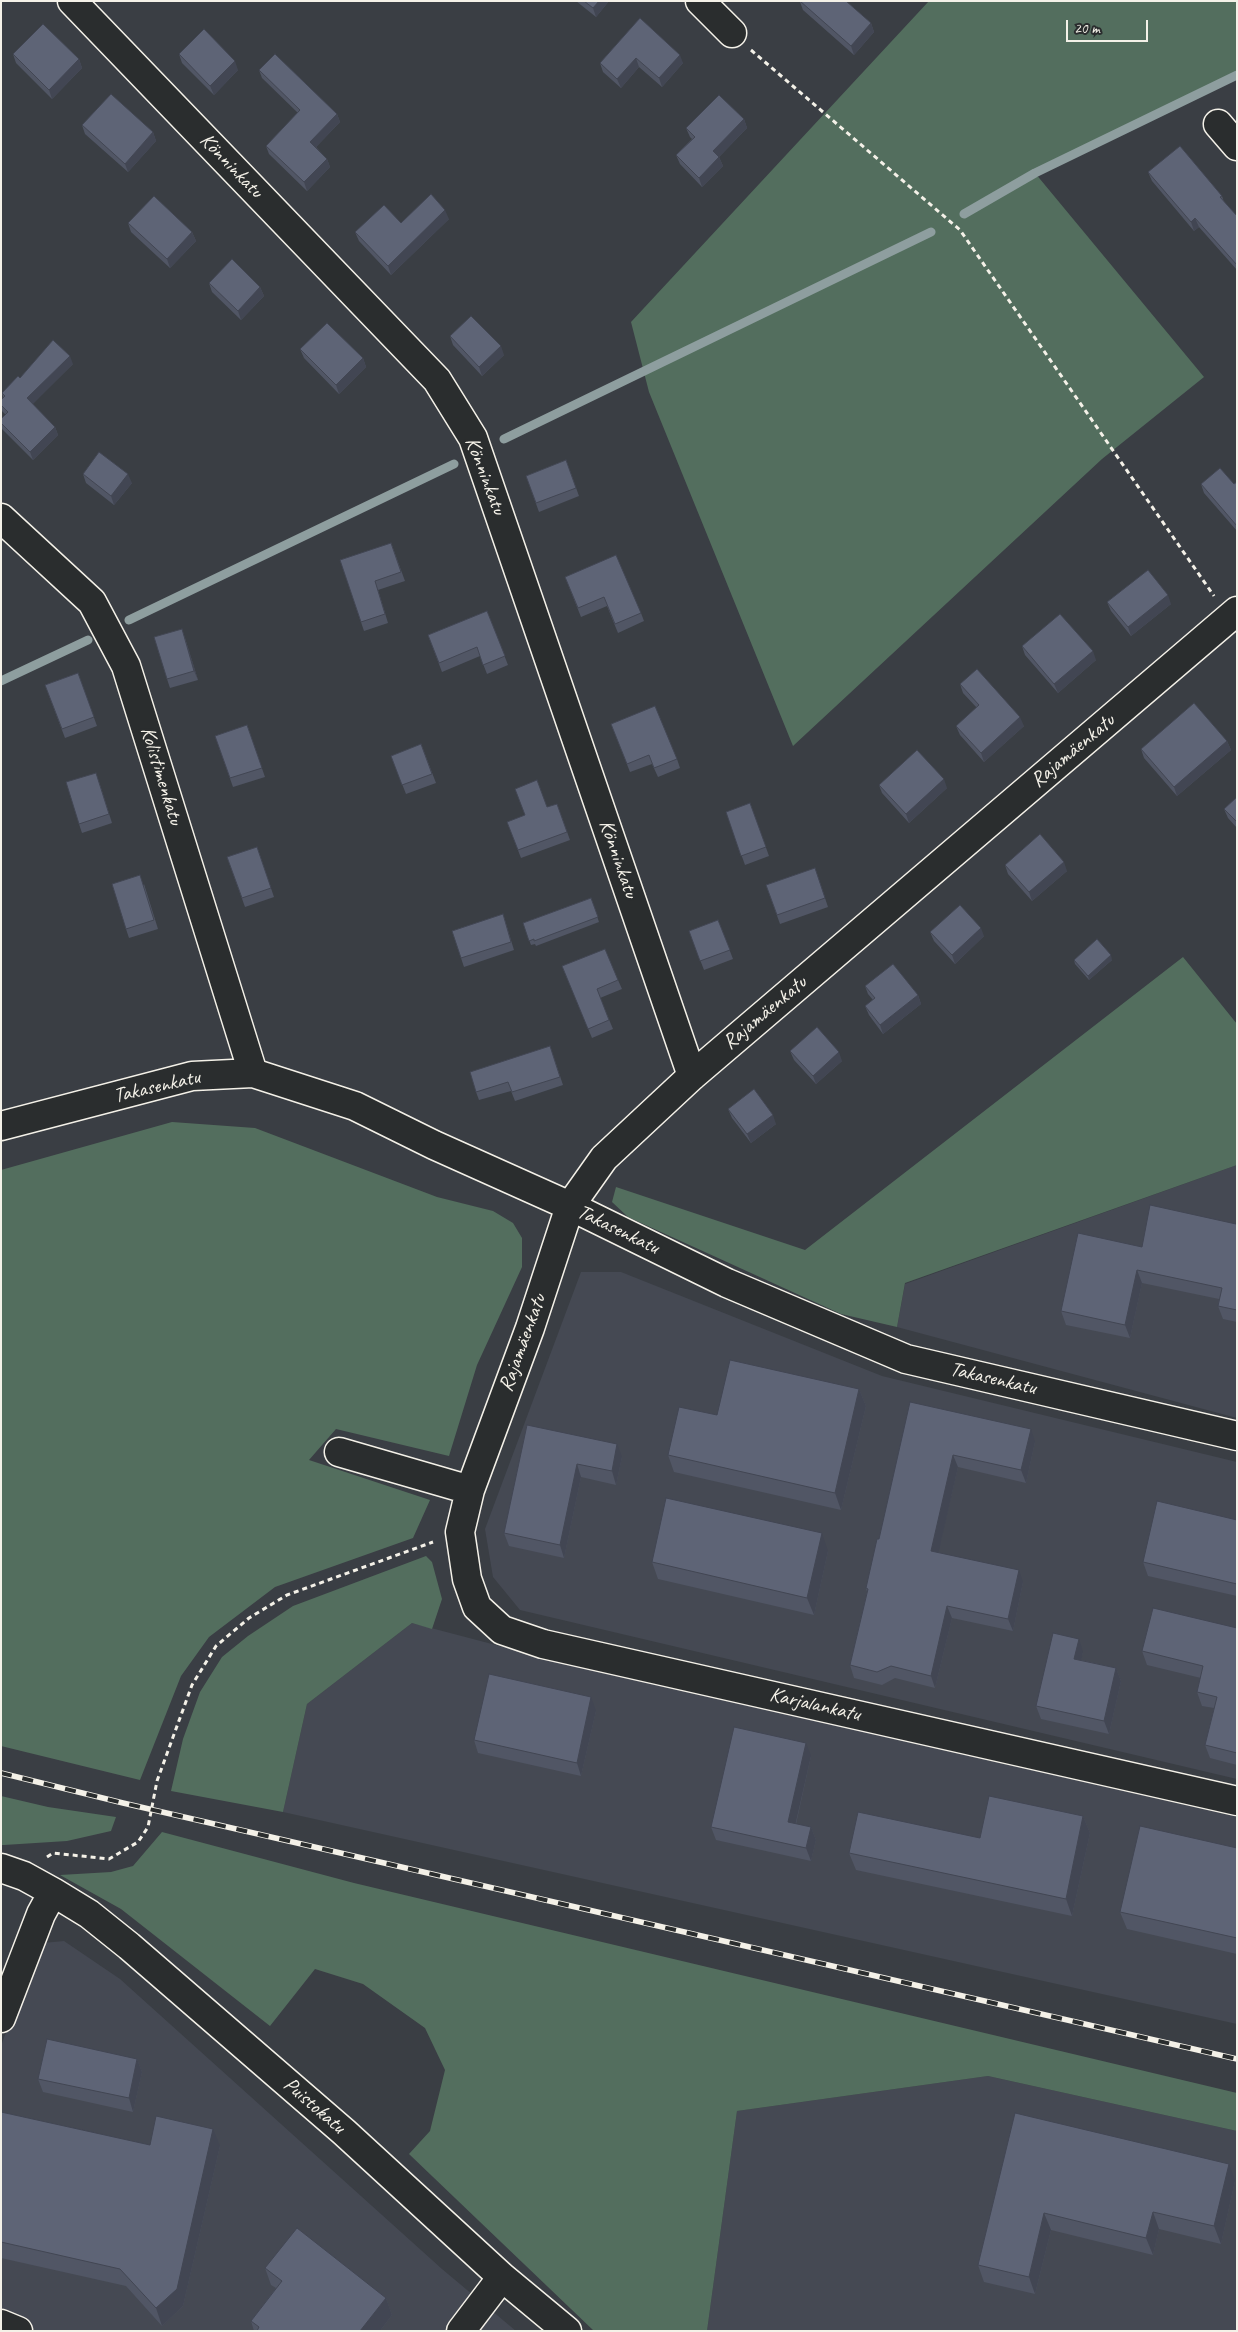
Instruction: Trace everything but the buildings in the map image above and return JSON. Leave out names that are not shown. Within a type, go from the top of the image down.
[{"type":"street","name":"Könninkatu","points":[[72,1],[437,380],[473,438],[692,1076]]},
{"type":"street","points":[[700,1],[732,33]]},
{"type":"street","points":[[1218,124],[1237,146]]},
{"type":"street","name":"Kolistimenkatu","points":[[1,518],[92,602],[126,666],[253,1073]]},
{"type":"street","name":"Rajamäenkatu","points":[[460,1532],[470,1490],[530,1328],[570,1206],[604,1158],[692,1076],[1234,620]]},
{"type":"street","name":"Takasenkatu","points":[[1,1126],[192,1076],[253,1073],[354,1106],[434,1145],[570,1206],[726,1282],[906,1358],[1237,1436]]},
{"type":"street","points":[[339,1452],[470,1490]]},
{"type":"street","name":"Karjalankatu","points":[[460,1532],[467,1579],[477,1607],[502,1630],[510,1633],[543,1644],[1237,1801]]},
{"type":"street","name":"Puistokatu","points":[[13,1872],[53,1892],[89,1914],[129,1946],[344,2132],[502,2277],[567,2331]]},
{"type":"street","points":[[1,2018],[41,1914],[53,1892]]},
{"type":"street","points":[[461,2331],[502,2277]]},
{"type":"street","points":[[1,2324],[18,2331]]},
{"type":"path","points":[[732,33],[960,230],[1234,620]]},
{"type":"path","points":[[13,1872],[53,1854],[109,1859],[138,1842],[148,1828],[157,1781],[192,1685],[216,1646],[249,1618],[287,1595],[460,1532]]},
{"type":"shaded area","points":[[1237,1165],[1237,1418],[897,1327],[905,1284]]},
{"type":"shaded area","points":[[581,1272],[621,1272],[882,1376],[1237,1462],[1237,1779],[520,1610],[493,1577],[485,1529]]},
{"type":"shaded area","points":[[412,1623],[549,1659],[1237,1817],[1237,2024],[283,1812],[307,1704]]},
{"type":"shaded area","points":[[64,1941],[120,1979],[442,2269],[516,2331],[18,2331],[1,2324],[1,2046],[32,1962],[43,1943]]},
{"type":"shaded area","points":[[988,2076],[1237,2131],[1237,2331],[707,2331],[737,2111]]},
{"type":"green space","points":[[929,1],[1237,1],[1237,75],[1035,173],[1204,377],[1102,459],[793,746],[649,392],[631,322]]},
{"type":"green space","points":[[1183,957],[1237,1024],[1237,1165],[905,1283],[897,1327],[841,1314],[628,1217],[612,1202],[616,1187],[805,1250]]},
{"type":"green space","points":[[172,1122],[255,1128],[437,1197],[493,1211],[513,1223],[522,1238],[522,1267],[477,1365],[449,1456],[336,1429],[309,1460],[430,1500],[413,1538],[275,1587],[209,1637],[181,1676],[140,1780],[1,1746],[1,1170]]},
{"type":"green space","points":[[426,1556],[432,1562],[442,1599],[432,1629],[412,1623],[307,1704],[283,1812],[171,1791],[183,1739],[200,1692],[222,1657],[248,1636],[293,1606]]},
{"type":"green space","points":[[1,1796],[48,1807],[116,1817],[111,1831],[67,1841],[1,1845]]},
{"type":"green space","points":[[162,1832],[354,1883],[1237,2093],[1237,2131],[988,2076],[737,2111],[707,2331],[594,2331],[409,2154],[430,2131],[445,2070],[425,2028],[363,1984],[315,1969],[270,2026],[121,1909],[60,1875],[111,1872],[133,1866]]},
{"type":"waterway","points":[[964,214],[1035,173],[1237,75]]},
{"type":"waterway","points":[[504,439],[931,232]]},
{"type":"waterway","points":[[129,620],[454,464]]},
{"type":"waterway","points":[[1,681],[88,640]]},
{"type":"railway","points":[[1,1773],[123,1803],[1237,2059]]}]
